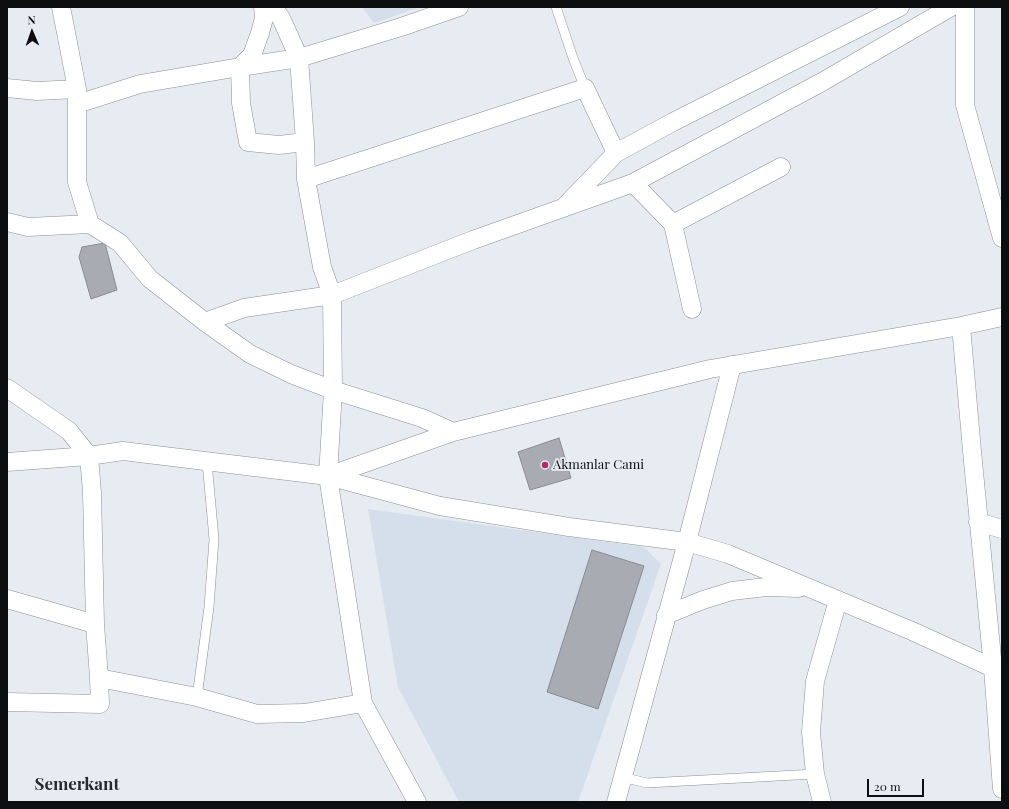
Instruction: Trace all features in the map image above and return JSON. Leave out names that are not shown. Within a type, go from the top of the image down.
[{"type":"street","points":[[61,7],[77,97],[77,182],[90,224]]},
{"type":"street","points":[[263,7],[264,18],[252,55],[240,67],[241,103],[248,142],[280,145],[306,142]]},
{"type":"street","points":[[273,7],[281,18],[299,58],[306,142],[306,179],[322,267],[332,295],[333,390],[328,476],[364,703],[417,802]]},
{"type":"street","points":[[7,88],[37,90],[77,97],[140,84],[299,58],[401,27],[459,7]]},
{"type":"street","points":[[563,208],[616,153],[673,122],[900,7]]},
{"type":"street","points":[[205,322],[244,308],[332,295],[473,240],[633,183],[816,85],[951,7]]},
{"type":"street","points":[[966,7],[965,104],[1002,238]]},
{"type":"street","points":[[306,179],[585,88],[616,153]]},
{"type":"street","points":[[673,224],[781,166]]},
{"type":"street","points":[[633,183],[673,224],[692,309]]},
{"type":"street","points":[[7,222],[28,227],[90,224],[120,243],[150,279],[205,322],[250,354],[291,374],[333,390],[422,418],[453,432]]},
{"type":"street","points":[[328,476],[453,432],[710,368],[961,326],[1002,317]]},
{"type":"street","points":[[961,326],[978,522],[993,668],[1002,789]]},
{"type":"street","points":[[616,802],[666,615],[688,542],[732,365]]},
{"type":"street","points":[[7,388],[69,431],[89,456],[92,492],[95,624],[100,704],[7,702]]},
{"type":"street","points":[[7,462],[89,456],[123,451],[328,476],[440,506],[569,527],[688,542],[728,554],[838,600],[993,668]]},
{"type":"street","points":[[978,522],[1002,529]]},
{"type":"street","points":[[666,615],[703,600],[732,591],[766,587],[811,589]]},
{"type":"street","points":[[7,599],[95,624]]},
{"type":"street","points":[[822,802],[815,774],[811,732],[815,681],[838,600]]},
{"type":"street","points":[[99,678],[197,697],[257,714],[304,713],[364,703]]},
{"type":"lane","points":[[556,7],[585,88]]},
{"type":"lane","points":[[197,697],[209,607],[214,539],[207,462]]},
{"type":"lane","points":[[622,777],[647,783],[815,774]]},
{"type":"shaded area","points":[[362,7],[420,7],[374,23]]},
{"type":"shaded area","points":[[368,509],[644,547],[661,564],[578,802],[459,802],[398,687]]},
{"type":"building","points":[[105,243],[117,290],[91,299],[79,257],[82,247]]},
{"type":"building","name":"Akmanlar Cami","points":[[559,438],[571,478],[530,490],[518,452]]},
{"type":"building","points":[[592,550],[644,566],[598,709],[547,692]]},
{"type":"place","name":"Akmanlar Cami","points":[[545,465]]},
{"type":"district","name":"Semerkant","points":[[77,785]]}]
